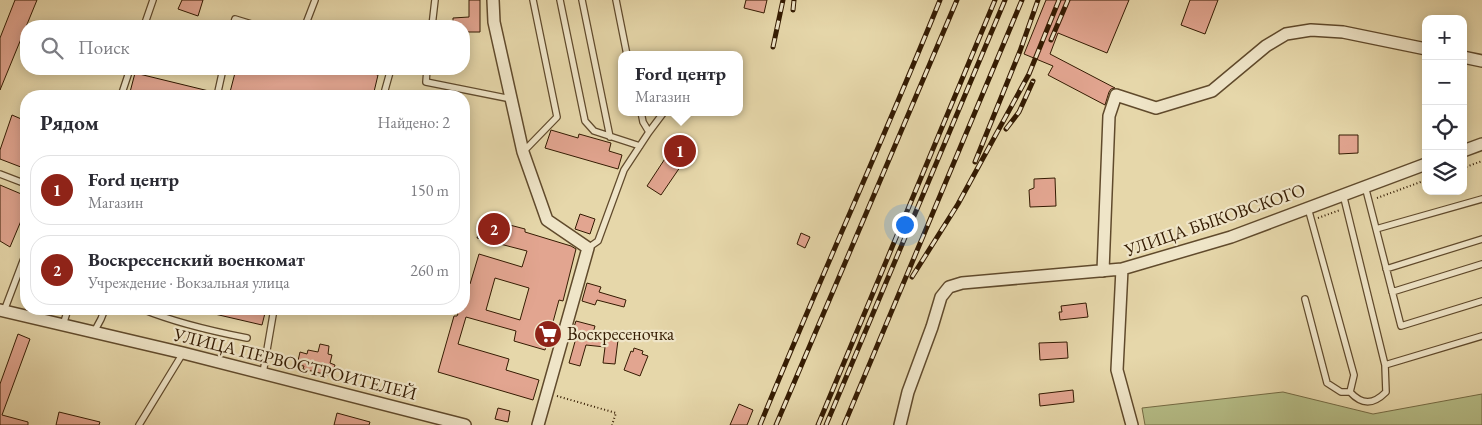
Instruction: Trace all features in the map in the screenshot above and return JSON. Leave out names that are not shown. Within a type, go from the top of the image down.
[{"type":"street","points":[[493,0],[494,22],[523,152],[547,220],[588,248],[538,425]]},
{"type":"street","points":[[1104,271],[1109,116],[1116,95],[1156,108],[1212,91],[1266,46],[1286,34],[1311,30],[1343,32],[1422,48]]},
{"type":"street","points":[[1467,58],[1482,61]]},
{"type":"street","points":[[1466,150],[1482,144]]},
{"type":"street","name":"УЛИЦА БЫКОВСКОГО","points":[[900,425],[908,392],[941,297],[949,287],[962,283],[1122,269],[1231,236],[1422,165]]},
{"type":"street","points":[[1122,269],[1117,370],[1132,425]]},
{"type":"street","name":"УЛИЦА ПЕРВОСТРОИТЕЛЕЙ","points":[[2,311],[183,353],[465,425]]},
{"type":"lane","points":[[146,20],[153,0]]},
{"type":"lane","points":[[307,20],[315,0]]},
{"type":"lane","points":[[433,20],[435,0]]},
{"type":"lane","points":[[523,152],[557,117],[533,0]]},
{"type":"lane","points":[[560,0],[586,121],[594,132],[640,146]]},
{"type":"lane","points":[[582,0],[610,137]]},
{"type":"lane","points":[[616,0],[626,51]]},
{"type":"lane","points":[[123,90],[128,75]]},
{"type":"lane","points":[[218,90],[222,75]]},
{"type":"lane","points":[[385,90],[389,75]]},
{"type":"lane","points":[[427,75],[426,82],[466,90]]},
{"type":"lane","points":[[470,91],[511,99]]},
{"type":"lane","points":[[641,116],[649,132]]},
{"type":"lane","points":[[588,248],[598,241],[624,170],[661,116]]},
{"type":"lane","points":[[0,174],[20,182]]},
{"type":"lane","points":[[1366,186],[1401,326],[1482,301]]},
{"type":"lane","points":[[1305,298],[1327,383],[1340,392],[1350,392],[1356,398],[1366,402],[1379,399],[1386,392],[1385,365],[1343,194]]},
{"type":"lane","points":[[1376,229],[1482,200]]},
{"type":"lane","points":[[1308,208],[1354,374],[1350,392]]},
{"type":"lane","points":[[1386,269],[1482,239]]},
{"type":"lane","points":[[1392,292],[1482,264]]},
{"type":"lane","points":[[2,311],[20,268]]},
{"type":"lane","points":[[64,325],[66,315]]},
{"type":"lane","points":[[94,332],[104,315]]},
{"type":"lane","points":[[158,315],[203,329],[247,338]]},
{"type":"lane","points":[[263,373],[273,315]]},
{"type":"lane","points":[[1385,365],[1482,336]]},
{"type":"lane","points":[[139,425],[183,353]]},
{"type":"path","points":[[1467,167],[1482,161]]},
{"type":"path","points":[[546,393],[616,413],[612,425]]},
{"type":"green space","points":[[1283,392],[1373,414],[1482,394],[1482,425],[1145,425],[1142,408]]},
{"type":"building","points":[[15,0],[37,0],[29,20],[20,20],[20,41],[0,90],[0,38]]},
{"type":"building","points":[[182,0],[203,0],[198,16],[178,9]]},
{"type":"building","points":[[469,0],[480,0],[480,32],[470,32],[470,20],[453,20],[453,18],[469,17]]},
{"type":"building","points":[[746,0],[767,0],[764,13],[744,8]]},
{"type":"building","points":[[1046,0],[1129,0],[1107,53],[1058,33],[1050,54],[1115,88],[1109,92],[1105,105],[1048,75],[1053,66],[1024,54]]},
{"type":"building","points":[[1190,0],[1218,0],[1205,34],[1181,25]]},
{"type":"building","points":[[134,75],[143,75],[205,90],[131,90]]},
{"type":"building","points":[[234,75],[378,75],[374,90],[231,90]]},
{"type":"building","points":[[12,115],[20,118],[20,167],[0,159],[0,150]]},
{"type":"building","points":[[551,130],[578,138],[579,134],[611,143],[609,151],[622,155],[618,169],[545,148]]},
{"type":"building","points":[[1339,135],[1358,135],[1358,153],[1339,154]]},
{"type":"building","points":[[674,145],[689,154],[661,195],[647,186]]},
{"type":"building","points":[[1055,178],[1056,206],[1030,207],[1029,190],[1034,188],[1034,179]]},
{"type":"building","points":[[0,185],[20,193],[20,223],[10,247],[0,241]]},
{"type":"building","points":[[580,214],[595,219],[590,234],[575,229]]},
{"type":"building","points":[[483,218],[525,229],[525,232],[576,249],[563,301],[559,300],[553,322],[557,324],[552,341],[548,340],[545,350],[514,341],[516,331],[466,317],[458,344],[509,359],[506,370],[539,380],[533,400],[438,372],[454,316],[470,315],[470,284],[479,254],[522,267],[527,251],[477,238]],"holes":[[[495,278],[529,288],[520,320],[486,310]]]},
{"type":"building","points":[[801,233],[810,237],[805,248],[797,244]]},
{"type":"building","points":[[587,283],[601,287],[599,292],[626,300],[624,307],[597,300],[595,305],[582,301]]},
{"type":"building","points":[[1086,303],[1088,317],[1060,320],[1059,312],[1062,312],[1061,306]]},
{"type":"building","points":[[219,315],[264,315],[262,325]]},
{"type":"building","points":[[576,321],[595,326],[592,337],[618,340],[615,364],[603,363],[605,347],[586,345],[580,366],[569,363],[578,331],[573,330]]},
{"type":"building","points":[[18,334],[30,339],[2,415],[28,422],[28,425],[0,425],[0,384]]},
{"type":"building","points":[[1067,342],[1068,358],[1040,360],[1039,343]]},
{"type":"building","points":[[320,344],[329,346],[328,354],[332,355],[330,363],[335,365],[333,372],[329,371],[328,375],[303,369],[304,366],[297,365],[300,352],[307,354],[308,350],[318,352]]},
{"type":"building","points":[[634,348],[643,351],[642,354],[648,356],[640,376],[624,370]]},
{"type":"building","points":[[1073,390],[1074,402],[1040,406],[1039,394]]},
{"type":"building","points":[[739,404],[753,410],[747,425],[730,425]]},
{"type":"building","points":[[498,408],[510,411],[508,422],[495,419]]},
{"type":"building","points":[[59,412],[100,422],[99,425],[56,425]]},
{"type":"building","points":[[337,413],[370,422],[369,425],[334,425]]},
{"type":"railway","points":[[773,47],[783,0]]},
{"type":"railway","points":[[793,10],[794,0]]},
{"type":"railway","points":[[760,425],[940,0]]},
{"type":"railway","points":[[776,425],[957,0]]},
{"type":"railway","points":[[818,425],[995,0]]},
{"type":"railway","points":[[826,425],[1005,0]]},
{"type":"railway","points":[[844,425],[1022,0]]},
{"type":"railway","points":[[975,162],[1020,51],[1038,0]]},
{"type":"railway","points":[[912,277],[958,204],[1029,74],[1059,0]]},
{"type":"railway","points":[[1051,40],[1068,0]]},
{"type":"railway","points":[[1006,129],[1019,112],[1033,81]]},
{"type":"place","name":"Ford центр","points":[[680,151]]},
{"type":"place","name":"Воскресенский военкомат","points":[[494,229]]},
{"type":"place","name":"Воскресеночка","points":[[548,334]]}]
